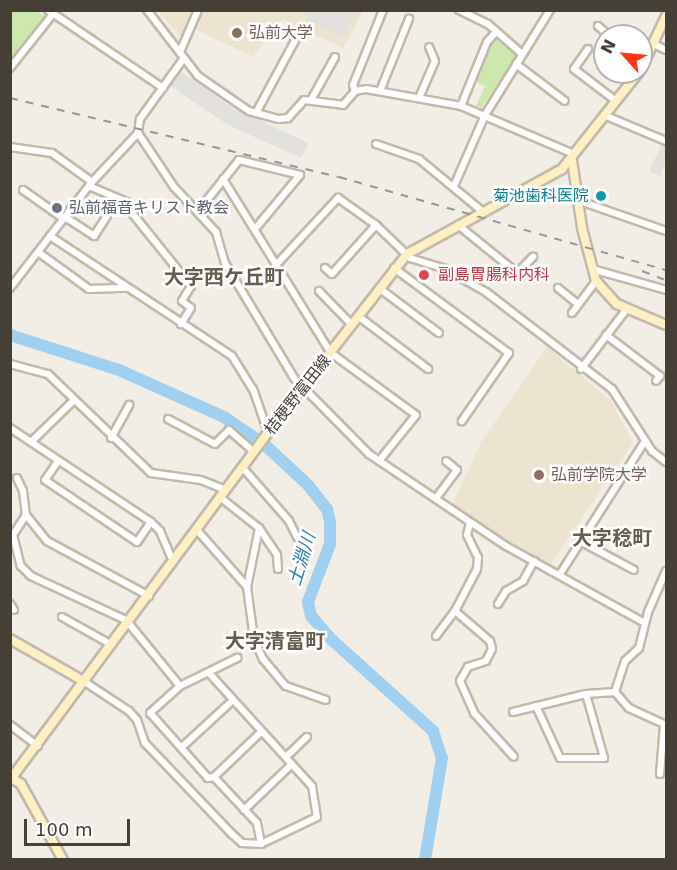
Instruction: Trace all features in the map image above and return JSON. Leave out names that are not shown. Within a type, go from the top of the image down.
[{"type":"main road","name":"桔梗野富田線","points":[[654,44],[666,16]]},
{"type":"main road","name":"桔梗野富田線","points":[[11,778],[38,746],[266,435],[394,268],[407,254],[572,160],[628,84]]},
{"type":"main road","points":[[572,160],[577,200],[591,269],[596,281],[626,310],[666,325]]},
{"type":"main road","points":[[10,639],[85,682]]},
{"type":"main road","points":[[11,778],[21,784],[63,860]]},
{"type":"street","points":[[147,10],[182,55],[226,98],[256,113],[288,118],[304,100],[332,106],[343,105],[355,91],[381,91],[461,106],[571,153],[572,160]]},
{"type":"street","points":[[11,286],[90,184],[138,133],[140,119],[163,88],[182,55],[198,10]]},
{"type":"street","points":[[355,91],[353,85],[383,10]]},
{"type":"street","points":[[459,10],[467,12],[496,32],[522,54]]},
{"type":"street","points":[[454,186],[485,115],[550,10]]},
{"type":"street","points":[[10,68],[50,12],[163,88]]},
{"type":"street","points":[[381,91],[410,19]]},
{"type":"street","points":[[461,106],[487,42],[496,32]]},
{"type":"street","points":[[256,113],[299,33]]},
{"type":"street","points":[[654,44],[666,50]]},
{"type":"street","points":[[420,98],[435,61],[429,47]]},
{"type":"street","points":[[588,49],[574,69],[616,101]]},
{"type":"street","points":[[311,100],[335,57]]},
{"type":"street","points":[[516,64],[565,101]]},
{"type":"street","points":[[604,115],[666,141]]},
{"type":"street","points":[[138,133],[174,187],[199,210],[216,232],[225,263],[294,378],[379,461],[470,523],[645,623]]},
{"type":"street","points":[[376,144],[419,159],[483,212]]},
{"type":"street","points":[[10,147],[52,153],[90,184],[129,203],[132,213],[191,286],[182,301],[191,308],[181,324]]},
{"type":"street","points":[[199,210],[239,160],[300,175],[255,229]]},
{"type":"street","points":[[223,179],[255,229],[275,266],[331,352],[416,415],[379,461]]},
{"type":"street","points":[[23,190],[94,236],[107,216]]},
{"type":"street","points":[[275,266],[338,198],[376,225],[407,254],[422,264],[446,269],[486,292],[581,369],[612,389],[645,441],[666,462]]},
{"type":"street","points":[[577,200],[666,228]]},
{"type":"street","points":[[325,268],[332,274],[376,225]]},
{"type":"street","points":[[458,225],[517,273],[533,257]]},
{"type":"street","points":[[50,236],[232,356],[253,389],[266,435]]},
{"type":"street","points":[[38,252],[89,289],[129,288]]},
{"type":"street","points":[[394,268],[509,353],[462,421]]},
{"type":"street","points":[[591,269],[666,290]]},
{"type":"street","points":[[572,313],[596,281]]},
{"type":"street","points":[[380,288],[440,333]]},
{"type":"street","points":[[558,288],[578,304]]},
{"type":"street","points":[[319,291],[352,325]]},
{"type":"street","points":[[581,369],[626,310]]},
{"type":"street","points":[[358,316],[428,369]]},
{"type":"street","points":[[606,335],[660,376],[656,381]]},
{"type":"street","points":[[10,364],[48,374],[111,438],[151,473],[201,480],[223,494],[259,528],[277,555],[278,569]]},
{"type":"street","points":[[31,442],[73,401]]},
{"type":"street","points":[[111,438],[129,405]]},
{"type":"street","points":[[168,419],[215,444],[228,430],[255,451]]},
{"type":"street","points":[[10,428],[151,522],[160,531],[174,561]]},
{"type":"street","points":[[560,574],[645,441]]},
{"type":"street","points":[[436,498],[457,470],[446,460]]},
{"type":"street","points":[[58,461],[45,480],[137,542],[151,522]]},
{"type":"street","points":[[243,468],[289,522],[297,537]]},
{"type":"street","points":[[17,477],[23,491],[26,515],[47,541],[149,596]]},
{"type":"street","points":[[26,515],[13,535],[21,567],[31,576],[129,623],[180,686]]},
{"type":"street","points":[[436,636],[455,611],[477,569],[477,558],[467,535],[470,523]]},
{"type":"street","points":[[259,528],[247,586],[248,616],[263,659],[295,692],[326,700]]},
{"type":"street","points":[[197,530],[247,586]]},
{"type":"street","points":[[580,541],[634,570]]},
{"type":"street","points":[[498,604],[506,591],[523,580],[534,561]]},
{"type":"street","points":[[660,774],[665,725],[628,708],[615,692],[618,676],[639,648],[645,623],[666,572]]},
{"type":"street","points":[[455,611],[490,641],[492,650],[486,661],[468,667],[462,674],[464,697],[514,757]]},
{"type":"street","points":[[62,617],[112,645]]},
{"type":"street","points":[[237,658],[180,686],[150,713],[208,778],[214,777],[262,731]]},
{"type":"street","points":[[85,682],[129,711],[138,720],[145,743],[242,843],[261,844],[317,817],[312,786],[209,673]]},
{"type":"street","points":[[513,712],[586,694],[615,692]]},
{"type":"street","points":[[536,706],[560,758],[604,758],[586,694]]},
{"type":"street","points":[[181,748],[233,700]]},
{"type":"street","points":[[10,725],[38,746]]},
{"type":"street","points":[[286,757],[307,737]]},
{"type":"street","points":[[244,810],[292,764]]},
{"type":"street","points":[[214,777],[257,823],[261,844]]},
{"type":"shaded area","points":[[356,10],[343,37],[307,21],[308,15],[296,11]]},
{"type":"shaded area","name":"弘前大学","points":[[158,11],[363,11],[343,48],[282,20],[253,57],[186,25],[182,38]]},
{"type":"shaded area","points":[[180,71],[234,109],[309,143],[301,158],[228,125],[170,86]]},
{"type":"shaded area","points":[[663,142],[666,144],[666,162],[660,176],[649,171]]},
{"type":"shaded area","name":"弘前学院大学","points":[[547,347],[611,401],[633,443],[550,565],[451,507],[481,442]]},
{"type":"green space","points":[[11,11],[37,11],[47,17],[11,64]]},
{"type":"green space","points":[[494,38],[518,57],[481,108],[476,106],[485,86],[473,81]]},
{"type":"waterway","name":"土淵川","points":[[10,335],[119,370],[224,417],[265,445],[308,485],[327,509],[330,522],[330,544],[308,602],[311,616],[332,640],[433,731],[442,758],[425,860]]},
{"type":"railway","points":[[10,98],[339,177],[666,270]]},
{"type":"railway","points":[[642,271],[666,280]]},
{"type":"place","name":"弘前大学","points":[[237,33]]},
{"type":"place","name":"菊池歯科医院","points":[[601,196]]},
{"type":"place","name":"弘前福音キリスト教会","points":[[57,208]]},
{"type":"place","name":"副島胃腸科内科","points":[[424,275]]},
{"type":"place","name":"弘前学院大学","points":[[539,475]]},
{"type":"district","name":"大字西ケ丘町","points":[[224,277]]},
{"type":"district","name":"大字稔町","points":[[612,538]]},
{"type":"district","name":"大字清富町","points":[[275,641]]}]
